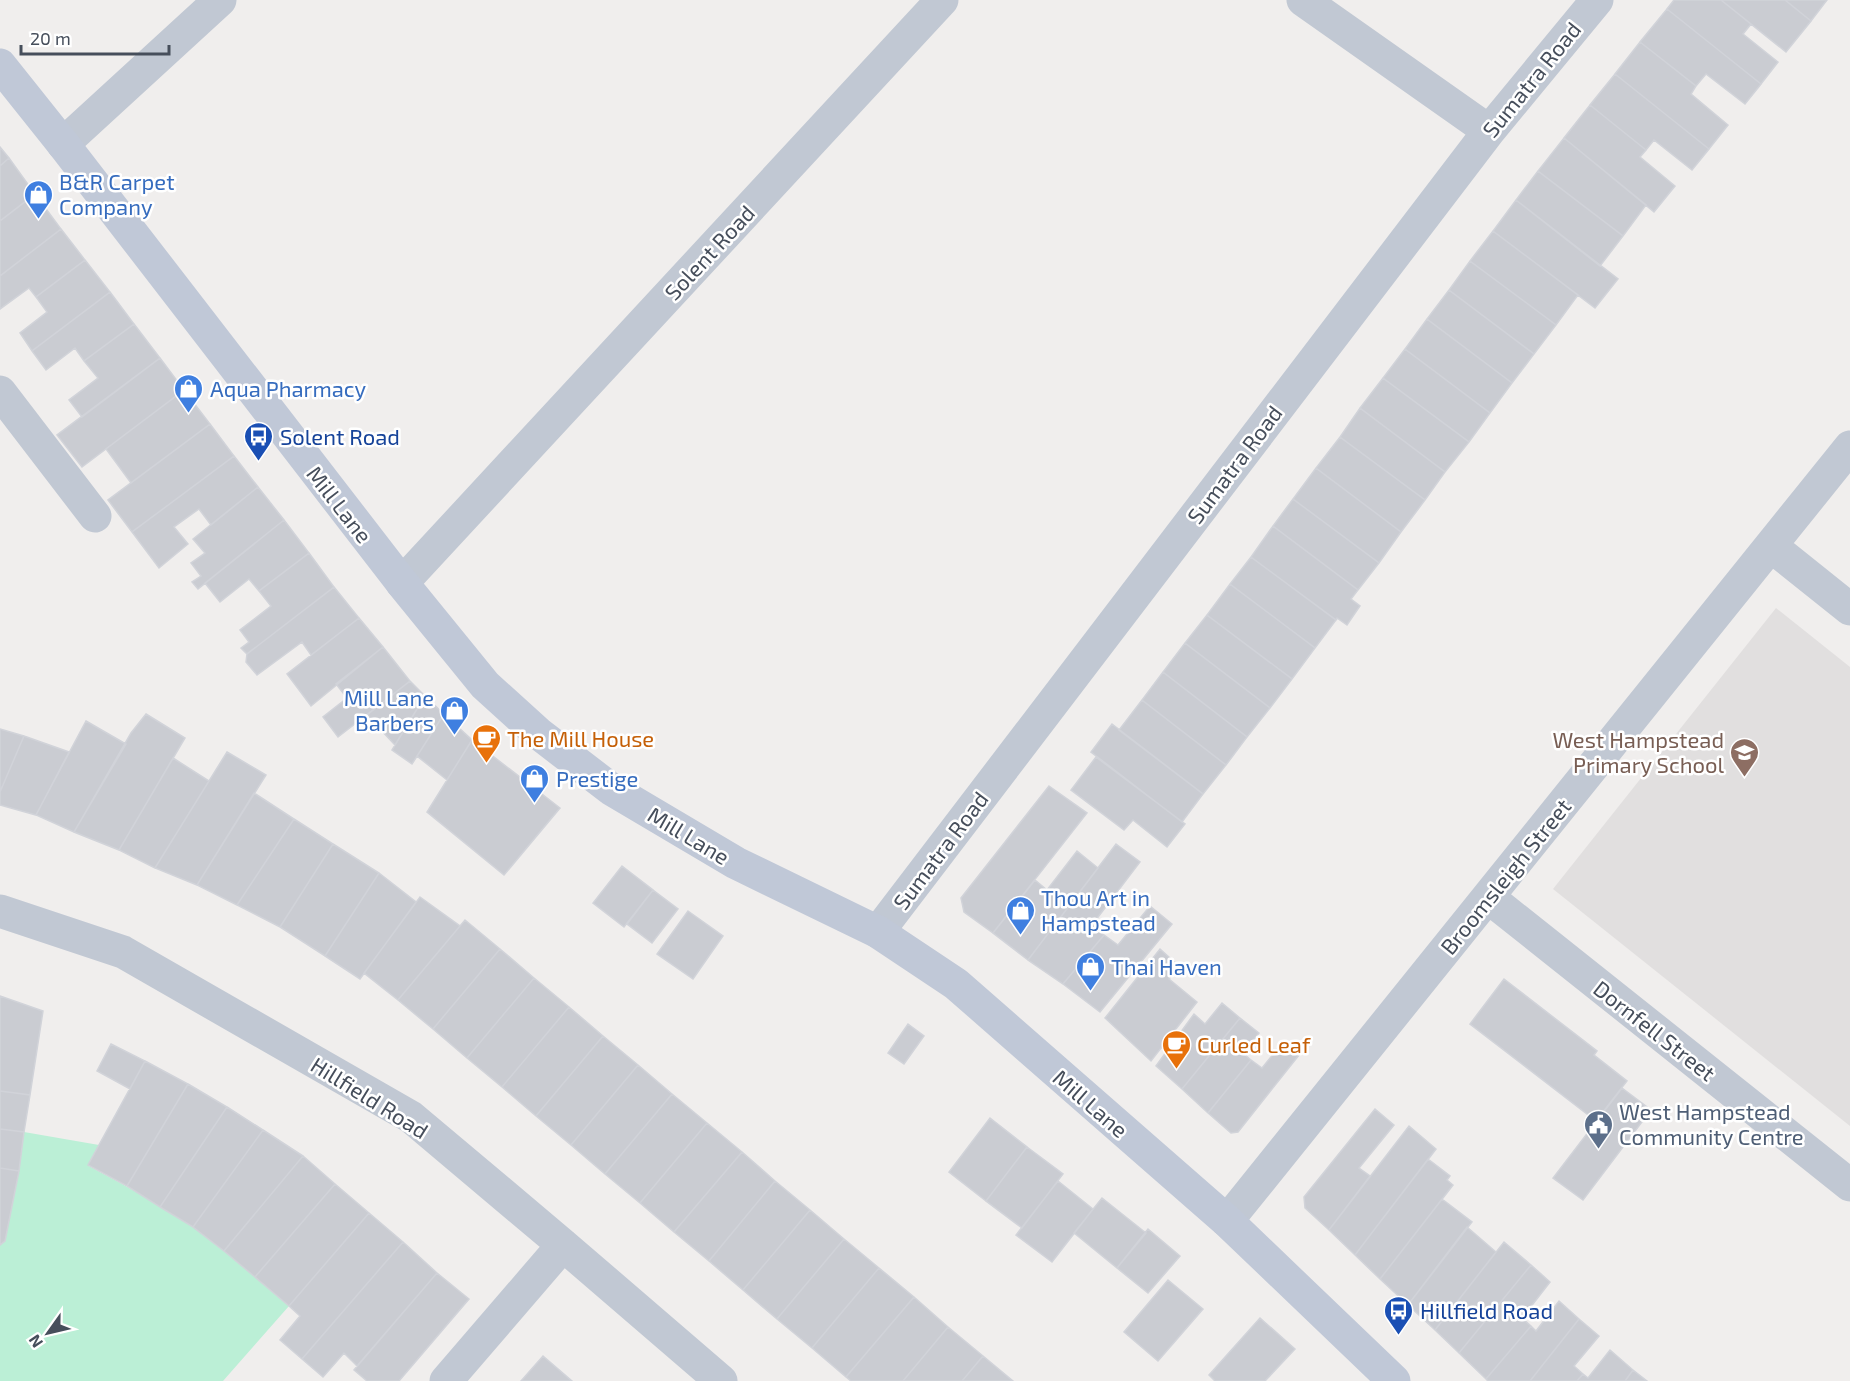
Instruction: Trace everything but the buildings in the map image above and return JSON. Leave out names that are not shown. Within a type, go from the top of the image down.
[{"type":"street","points":[[63,144],[220,0]]},
{"type":"street","name":"Solent Road","points":[[402,583],[942,0]]},
{"type":"street","points":[[1303,0],[1489,131]]},
{"type":"street","name":"Sumatra Road","points":[[878,932],[1489,131],[1597,0]]},
{"type":"street","name":"Mill Lane","points":[[0,65],[402,583],[485,685],[538,733],[612,789],[736,863],[878,932],[956,984],[1227,1221],[1394,1381]]},
{"type":"street","points":[[0,392],[95,516]]},
{"type":"street","name":"Broomsleigh Street","points":[[1227,1221],[1850,447]]},
{"type":"street","points":[[1771,546],[1850,609]]},
{"type":"street","name":"Dornfell Street","points":[[1488,897],[1850,1185]]},
{"type":"street","name":"Hillfield Road","points":[[0,911],[123,952],[411,1117],[721,1381]]},
{"type":"street","points":[[446,1381],[563,1245]]},
{"type":"shaded area","name":"West Hampstead Primary School","points":[[1776,608],[1850,667],[1850,1126],[1553,889]]},
{"type":"green space","points":[[24,1132],[99,1145],[89,1166],[206,1236],[289,1306],[223,1381],[0,1381],[0,1245],[5,1241]]},
{"type":"place","name":"B&R Carpet Company","points":[[38,220]]},
{"type":"place","name":"Aqua Pharmacy","points":[[189,414]]},
{"type":"place","name":"Solent Road","points":[[259,462]]},
{"type":"place","name":"Mill Lane Barbers","points":[[455,736]]},
{"type":"place","name":"The Mill House","points":[[486,764]]},
{"type":"place","name":"West Hampstead Primary School","points":[[1745,778]]},
{"type":"place","name":"Prestige","points":[[535,804]]},
{"type":"place","name":"Thou Art in Hampstead","points":[[1020,936]]},
{"type":"place","name":"Thai Haven","points":[[1090,992]]},
{"type":"place","name":"Curled Leaf","points":[[1176,1070]]},
{"type":"place","name":"West Hampstead Community Centre","points":[[1598,1150]]},
{"type":"place","name":"Hillfield Road","points":[[1399,1336]]}]
